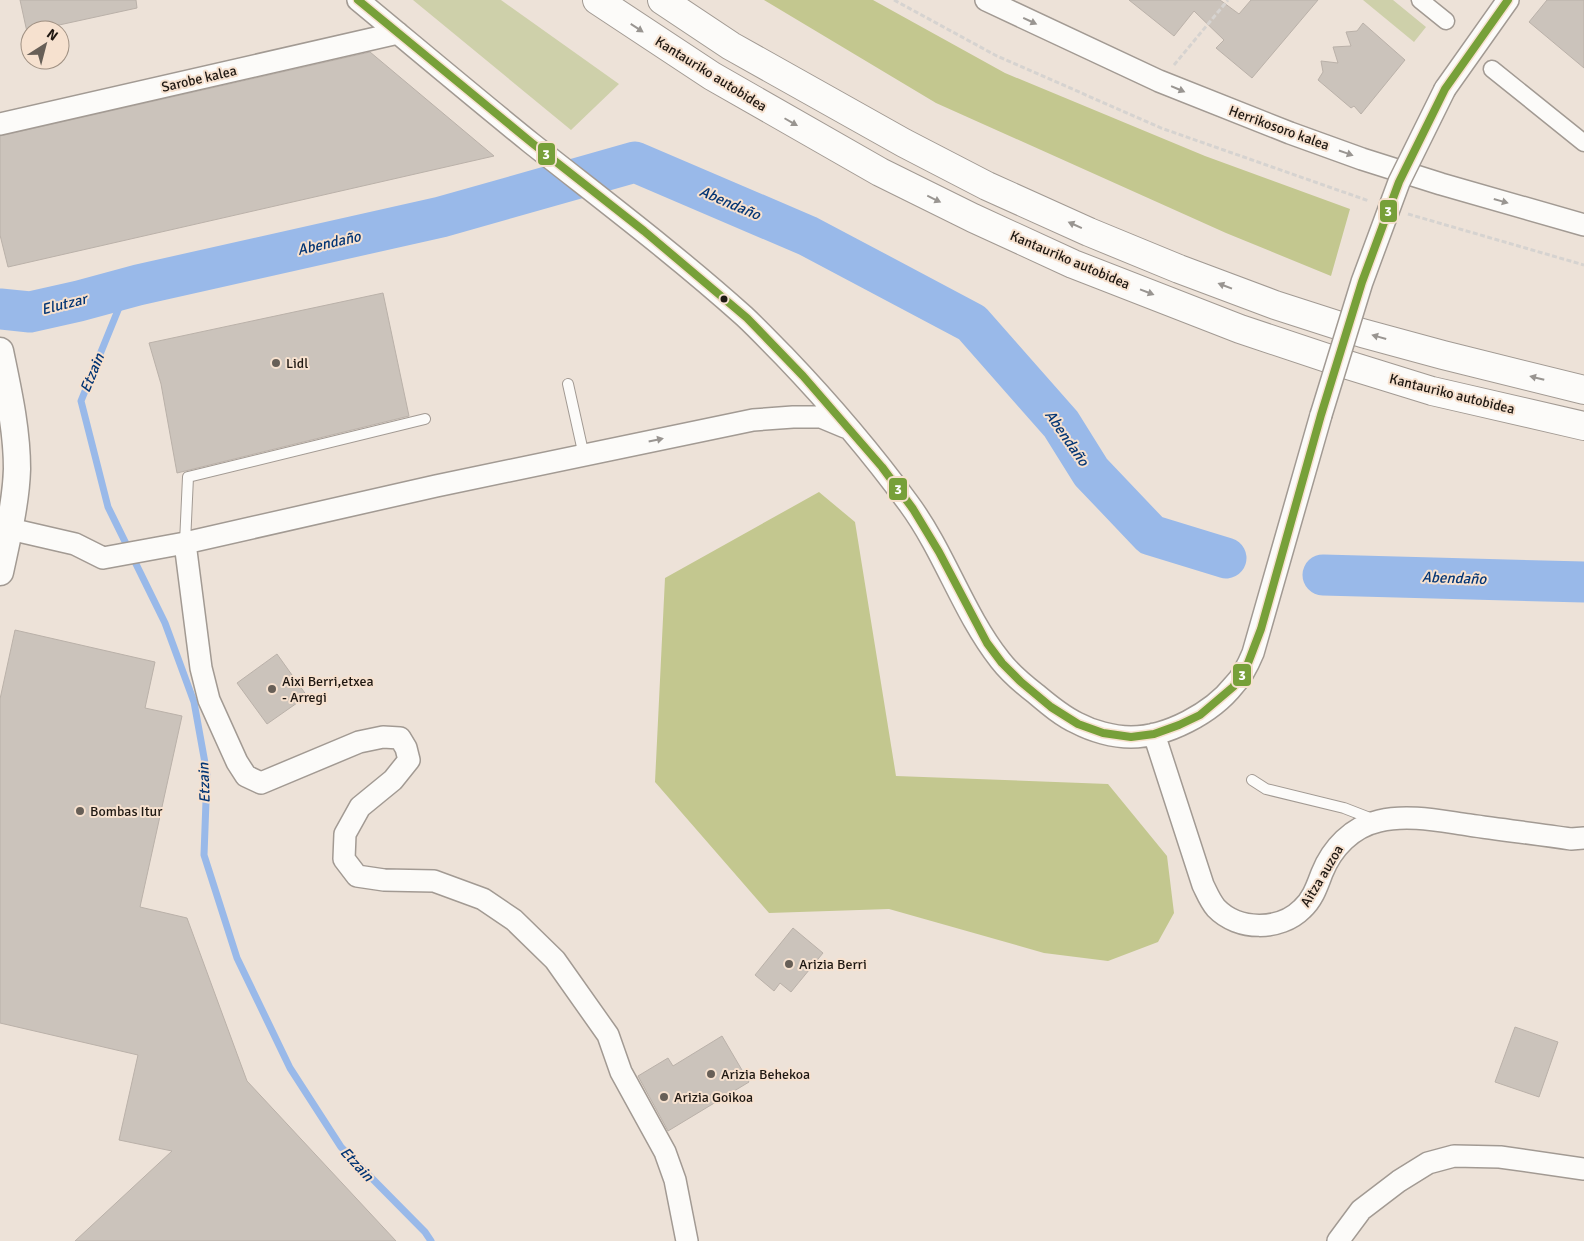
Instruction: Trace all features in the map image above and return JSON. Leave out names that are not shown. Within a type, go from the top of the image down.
[{"type":"highway","name":"Kantauriko autobidea","points":[[597,0],[712,76],[880,172],[973,218],[1073,264],[1240,329],[1348,365],[1432,391],[1584,426]]},
{"type":"highway","points":[[662,0],[731,46],[904,143],[987,186],[1090,232],[1179,269],[1275,305],[1362,333],[1584,390]]},
{"type":"street","points":[[358,0],[532,143],[644,231],[746,318],[803,376],[882,467],[913,509],[939,552],[987,643],[1002,663],[1021,682],[1052,707],[1078,724],[1103,733],[1130,737],[1154,734],[1200,715],[1233,687],[1245,671],[1261,629],[1321,415],[1362,282],[1399,182],[1445,89],[1508,0]]},
{"type":"street","name":"Herrikosoro kalea","points":[[986,0],[1160,81],[1290,133],[1362,159],[1584,225]]},
{"type":"street","points":[[1420,0],[1446,21]]},
{"type":"street","name":"Sarobe kalea","points":[[0,124],[398,33]]},
{"type":"street","points":[[1492,69],[1584,143]]},
{"type":"street","points":[[0,350],[15,430],[17,470],[10,529],[0,572]]},
{"type":"street","points":[[10,529],[75,544],[103,558],[186,543],[418,490],[753,420],[821,417],[850,429]]},
{"type":"street","points":[[186,543],[201,668],[207,692],[237,762],[246,776],[261,783],[359,742],[383,737],[400,738],[406,748],[409,760],[393,780],[360,806],[345,834],[344,859],[357,876],[384,880],[434,881],[483,900],[514,920],[555,960],[608,1035],[621,1072],[665,1152],[675,1180],[686,1241]]},
{"type":"street","name":"Aitza auzoa","points":[[1154,734],[1203,885],[1209,898],[1217,909],[1230,918],[1244,924],[1258,926],[1271,924],[1283,922],[1294,916],[1304,908],[1312,897],[1328,860],[1335,849],[1354,831],[1378,821],[1421,818],[1571,839],[1584,838]]},
{"type":"street","points":[[1338,1241],[1361,1210],[1399,1181],[1428,1163],[1454,1156],[1500,1157],[1584,1169]]},
{"type":"lane","points":[[568,384],[584,456]]},
{"type":"lane","points":[[186,543],[188,477],[425,419]]},
{"type":"lane","points":[[1252,780],[1266,789],[1344,808],[1378,821]]},
{"type":"path","points":[[894,0],[995,55],[1160,128],[1374,203]]},
{"type":"path","points":[[1169,71],[1228,0]]},
{"type":"path","points":[[1400,212],[1584,265]]},
{"type":"green space","points":[[413,0],[501,0],[619,84],[571,130]]},
{"type":"green space","points":[[764,0],[873,0],[1005,73],[1205,156],[1350,209],[1331,276],[1226,233],[936,103]]},
{"type":"green space","points":[[1363,0],[1393,0],[1426,27],[1414,42]]},
{"type":"green space","points":[[819,492],[855,522],[896,776],[1108,784],[1167,856],[1174,913],[1158,942],[1108,961],[1044,953],[889,909],[769,913],[655,782],[665,578]]},
{"type":"building","points":[[20,0],[136,0],[137,8],[70,23],[70,20],[24,20]]},
{"type":"building","points":[[1129,0],[1220,0],[1239,14],[1251,0],[1318,0],[1252,78],[1216,48],[1224,40],[1194,11],[1174,36]]},
{"type":"building","points":[[1547,0],[1584,0],[1584,68],[1529,22]]},
{"type":"building","points":[[1363,23],[1405,60],[1361,114],[1354,106],[1351,108],[1318,80],[1323,72],[1321,61],[1338,63],[1333,47],[1351,46],[1346,32],[1357,31]]},
{"type":"building","points":[[370,52],[494,156],[8,267],[0,235],[0,136]]},
{"type":"building","name":"Lidl","points":[[383,293],[409,416],[177,473],[161,384],[149,343]]},
{"type":"building","name":"Bombas Itur","points":[[15,630],[155,662],[145,708],[182,716],[140,907],[187,918],[247,1081],[396,1241],[75,1241],[172,1151],[119,1140],[138,1055],[0,1023],[0,699]]},
{"type":"building","name":"Aixi Berri,etxea - Arregi","points":[[277,654],[307,696],[267,724],[237,683]]},
{"type":"building","name":"Arizia Berri","points":[[793,928],[823,953],[791,992],[780,983],[774,991],[755,975]]},
{"type":"building","points":[[1515,1027],[1558,1042],[1539,1097],[1495,1082]]},
{"type":"building","points":[[722,1036],[749,1082],[668,1131],[638,1076],[668,1058],[673,1066]]},
{"type":"waterway","name":"Abendaño","points":[[0,309],[30,312],[79,301],[138,285],[441,217],[635,162],[808,236],[972,323],[1061,424],[1091,472],[1151,535],[1226,558]]},
{"type":"waterway","name":"Etzain","points":[[127,288],[81,401],[108,507],[165,623],[194,702],[207,774],[204,855],[237,958],[290,1068],[341,1147],[425,1232],[431,1241]]},
{"type":"waterway","name":"Abendaño","points":[[1323,575],[1584,582]]},
{"type":"transit line","name":"3","points":[[358,0],[532,143],[644,231],[747,318],[803,376],[882,467],[913,509],[939,552],[987,643],[1002,663],[1051,707],[1078,724],[1103,733],[1131,737],[1154,734],[1200,715],[1233,687],[1245,671],[1261,629],[1321,415],[1362,282],[1399,182],[1445,89],[1508,0]]},
{"type":"place","name":"Lidl","points":[[276,363]]},
{"type":"place","name":"Aixi Berri,etxea - Arregi","points":[[272,689]]},
{"type":"place","name":"Bombas Itur","points":[[80,811]]},
{"type":"place","name":"Arizia Berri","points":[[789,964]]},
{"type":"place","name":"Arizia Behekoa","points":[[711,1074]]},
{"type":"place","name":"Arizia Goikoa","points":[[664,1097]]},
{"type":"water label","name":"Elutzar","points":[[64,304]]}]
